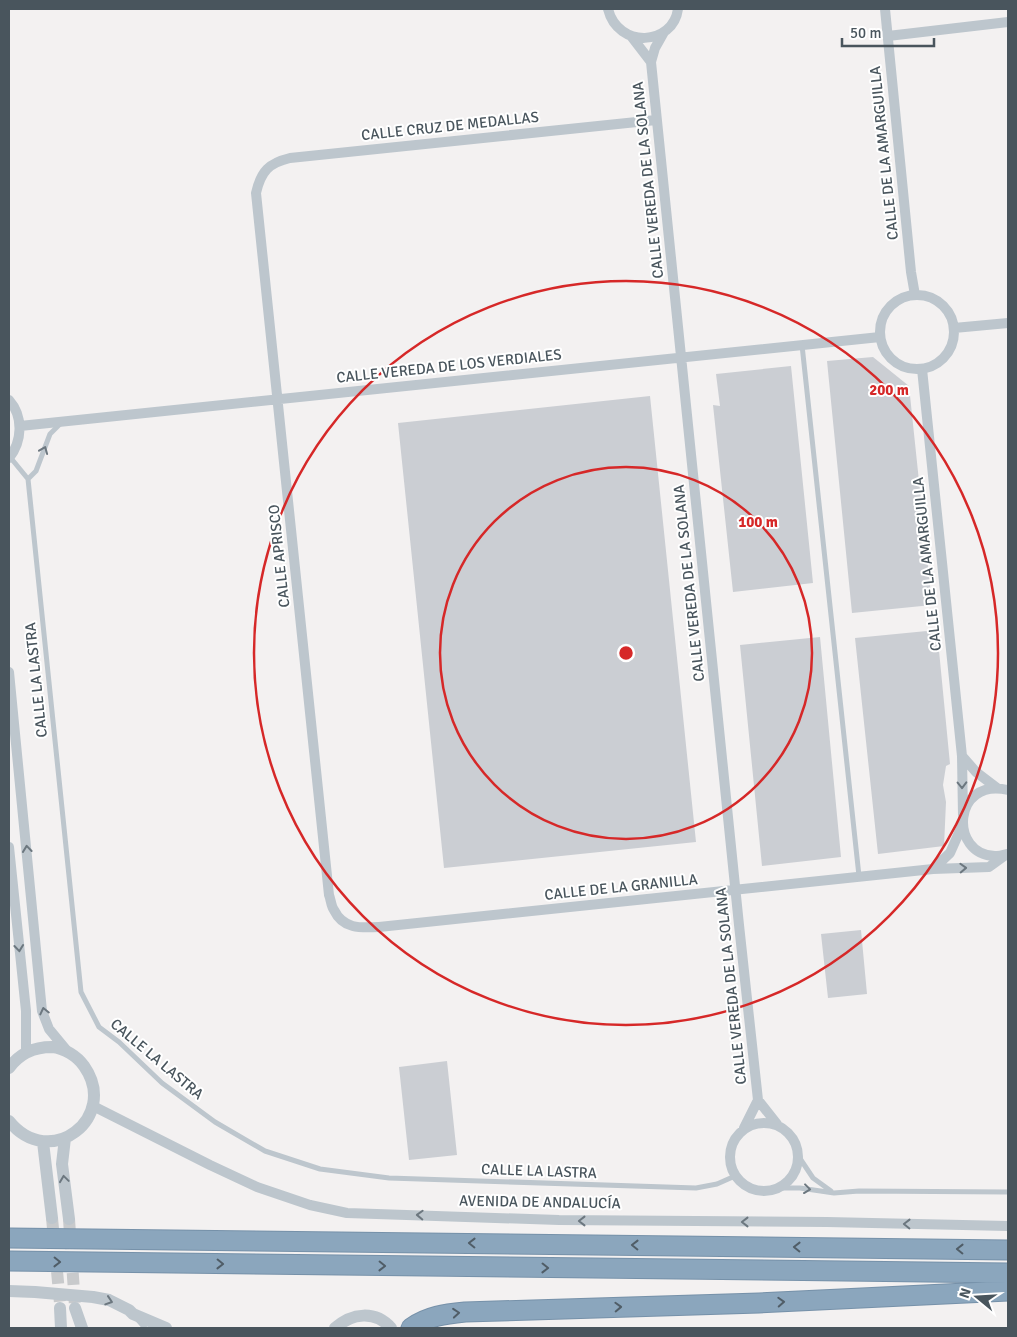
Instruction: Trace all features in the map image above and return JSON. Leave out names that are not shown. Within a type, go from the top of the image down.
[{"type":"highway","points":[[9,1238],[1008,1250]]},
{"type":"highway","points":[[9,1261],[1008,1273]]},
{"type":"highway","points":[[411,1328],[419,1322],[438,1315],[466,1312],[768,1302],[1008,1291]]},
{"type":"street","name":"CALLE VEREDA DE LA SOLANA","points":[[608,9],[613,22],[631,36],[651,62]]},
{"type":"street","name":"CALLE VEREDA DE LA SOLANA","points":[[678,9],[672,24],[664,32],[655,48],[651,62],[758,1100],[777,1124],[793,1137],[799,1157]]},
{"type":"street","name":"CALLE DE LA AMARGUILLA","points":[[885,9],[911,272],[915,295]]},
{"type":"street","points":[[888,36],[1008,22]]},
{"type":"street","points":[[631,36],[653,37],[664,32]]},
{"type":"street","name":"CALLE CRUZ DE MEDALLAS","points":[[258,183],[265,170],[276,162],[290,158],[656,120]]},
{"type":"street","name":"CALLE APRISCO","points":[[258,183],[256,193],[329,895],[334,910],[343,923]]},
{"type":"street","points":[[915,295],[929,296],[941,303],[950,314],[954,328],[953,342],[947,355],[936,364],[922,369],[908,368],[895,362],[885,350],[880,336],[882,322],[889,308],[900,299],[915,295]]},
{"type":"street","points":[[954,328],[1008,323]]},
{"type":"street","name":"CALLE VEREDA DE LOS VERDIALES","points":[[20,426],[880,336]]},
{"type":"street","name":"CALLE DE LA AMARGUILLA","points":[[922,369],[962,756],[962,826]]},
{"type":"street","points":[[9,400],[17,414],[20,426],[16,448],[9,458]]},
{"type":"street","points":[[9,672],[42,1011],[49,1029],[68,1052],[81,1061],[90,1074],[94,1090],[93,1106],[88,1120],[78,1131],[65,1138],[43,1142],[29,1138],[16,1130],[9,1121]]},
{"type":"street","points":[[962,756],[976,772],[997,788]]},
{"type":"street","points":[[963,815],[967,804],[975,795],[997,788],[1008,790]]},
{"type":"street","points":[[962,826],[966,837],[973,847],[983,853],[995,856],[1008,854]]},
{"type":"street","points":[[933,869],[950,853],[962,826]]},
{"type":"street","points":[[9,847],[26,1011],[26,1052]]},
{"type":"street","name":"CALLE DE LA GRANILLA","points":[[343,923],[360,928],[378,927],[933,869],[989,867],[1008,854]]},
{"type":"street","points":[[9,1068],[13,1062],[26,1052],[40,1048],[54,1048],[68,1052]]},
{"type":"street","name":"CALLE VEREDA DE LA SOLANA","points":[[735,1176],[731,1166],[730,1150],[736,1136],[744,1128],[758,1100]]},
{"type":"street","name":"AVENIDA DE ANDALUCÍA","points":[[93,1106],[257,1187],[310,1205],[347,1213],[559,1220],[827,1222],[1008,1226]]},
{"type":"street","points":[[744,1128],[760,1122],[777,1124]]},
{"type":"street","points":[[65,1138],[62,1164],[69,1219]]},
{"type":"street","points":[[43,1142],[52,1218]]},
{"type":"street","points":[[735,1176],[742,1184],[751,1189],[770,1191],[780,1188],[794,1175],[799,1157]]},
{"type":"street","points":[[9,1291],[93,1297],[114,1302],[133,1314],[166,1328]]},
{"type":"street","points":[[60,1308],[61,1328]]},
{"type":"street","points":[[75,1308],[82,1328]]},
{"type":"street","points":[[335,1328],[352,1317],[362,1315],[372,1316],[381,1320],[391,1328]]},
{"type":"lane","points":[[802,345],[859,877]]},
{"type":"lane","points":[[9,458],[28,479],[36,470],[50,434],[62,422]]},
{"type":"lane","name":"CALLE LA LASTRA","points":[[28,479],[81,992],[99,1027],[120,1042],[162,1084],[216,1122],[265,1151],[320,1169],[389,1178],[696,1188],[717,1184],[735,1176]]},
{"type":"lane","points":[[799,1157],[813,1178],[834,1193]]},
{"type":"lane","points":[[780,1188],[800,1188],[834,1193],[859,1191],[1008,1192]]},
{"type":"lane","points":[[133,1314],[145,1328]]},
{"type":"building","points":[[873,357],[909,386],[932,605],[852,613],[827,361]]},
{"type":"building","points":[[791,366],[813,583],[733,592],[713,405],[720,406],[716,374]]},
{"type":"building","points":[[650,396],[696,842],[444,868],[398,423]]},
{"type":"building","points":[[937,630],[950,764],[946,766],[943,785],[946,802],[944,846],[878,854],[855,638]]},
{"type":"building","points":[[820,637],[841,857],[762,866],[740,645]]},
{"type":"building","points":[[861,930],[867,994],[828,998],[821,934]]},
{"type":"building","points":[[447,1061],[457,1155],[409,1160],[399,1067]]},
{"type":"tunnel","points":[[52,1218],[60,1303]]},
{"type":"tunnel","points":[[69,1219],[75,1306]]}]
